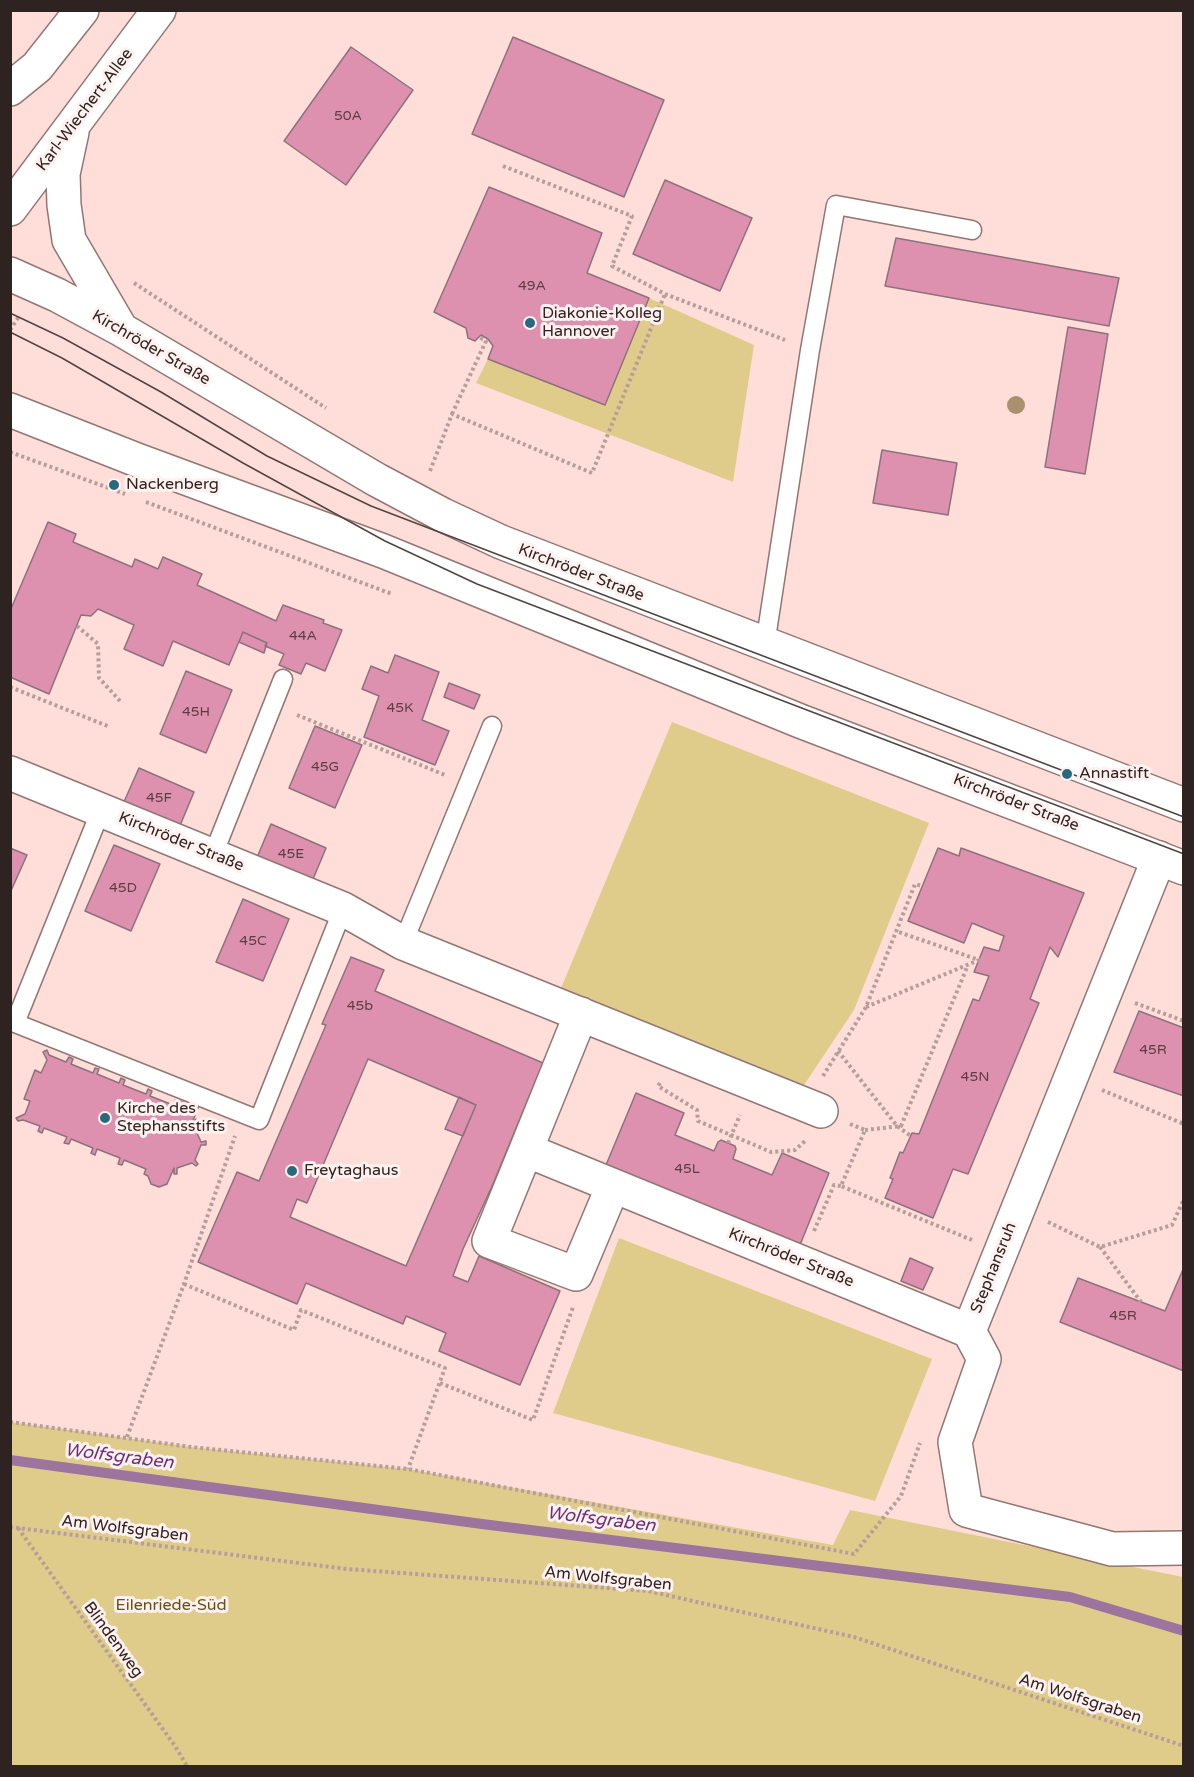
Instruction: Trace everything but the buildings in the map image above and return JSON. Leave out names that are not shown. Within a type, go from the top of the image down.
[{"type":"main road","points":[[10,115],[37,66],[82,10]]},
{"type":"main road","name":"Karl-Wiechert-Allee","points":[[10,209],[159,10]]},
{"type":"main road","points":[[10,89],[37,66]]},
{"type":"main road","points":[[73,127],[63,174],[64,205],[69,240],[122,330]]},
{"type":"main road","name":"Kirchröder Straße","points":[[10,274],[122,330],[377,480],[501,542],[1184,805]]},
{"type":"main road","name":"Kirchröder Straße","points":[[10,410],[137,460],[383,551],[800,722],[1171,863]]},
{"type":"main road","name":"Kirchröder Straße","points":[[10,773],[343,909],[403,943],[815,1109]]},
{"type":"main road","name":"Stephansruh","points":[[1171,863],[1017,1210],[969,1331],[984,1359],[955,1442],[966,1510],[1112,1549],[1184,1548]]},
{"type":"main road","points":[[581,1014],[489,1241],[576,1274],[613,1186]]},
{"type":"main road","name":"Kirchröder Straße","points":[[526,1150],[969,1331]]},
{"type":"lane","points":[[765,645],[810,350],[836,205],[972,230]]},
{"type":"lane","points":[[213,855],[283,679]]},
{"type":"lane","points":[[403,943],[492,726]]},
{"type":"lane","points":[[101,810],[15,1023],[259,1120],[343,909]]},
{"type":"path","points":[[503,166],[632,216],[612,266],[665,294],[810,350]]},
{"type":"path","points":[[132,281],[329,410]]},
{"type":"path","points":[[452,414],[592,473],[665,294]]},
{"type":"path","points":[[428,474],[452,414],[486,341],[479,337]]},
{"type":"path","points":[[77,626],[98,644],[99,678],[120,701]]},
{"type":"path","points":[[10,687],[110,727]]},
{"type":"path","points":[[273,705],[468,784]]},
{"type":"path","points":[[671,1051],[658,1086],[697,1110],[698,1121],[771,1152],[795,1150],[805,1141],[838,1051],[866,1007],[915,884],[922,886]]},
{"type":"path","points":[[866,1007],[979,960],[896,932]]},
{"type":"path","points":[[815,1109],[864,1130],[901,1126],[968,965]]},
{"type":"path","points":[[1129,1001],[1184,1021]]},
{"type":"path","points":[[838,1051],[897,1126],[911,1136]]},
{"type":"path","points":[[1093,1086],[1184,1124]]},
{"type":"path","points":[[127,1437],[184,1284],[243,1113]]},
{"type":"path","points":[[841,1186],[864,1130]]},
{"type":"path","points":[[800,1262],[834,1185],[1000,1251]]},
{"type":"path","points":[[1100,1247],[1172,1225],[1184,1198]]},
{"type":"path","points":[[1017,1210],[1100,1247],[1141,1302]]},
{"type":"path","points":[[440,1383],[533,1420],[582,1282],[576,1274]]},
{"type":"path","points":[[184,1284],[294,1330],[301,1310],[445,1368],[408,1469]]},
{"type":"path","points":[[10,1422],[190,1447],[408,1469],[854,1554],[901,1496],[923,1434]]},
{"type":"path","name":"Am Wolfsgraben","points":[[10,1527],[347,1569],[648,1591],[854,1637],[1184,1746]]},
{"type":"path","name":"Blindenweg","points":[[18,1528],[175,1746],[187,1767]]},
{"type":"green space","points":[[649,298],[754,345],[733,482],[476,383],[488,359],[605,405]]},
{"type":"green space","points":[[672,722],[929,823],[854,1010],[798,1094],[559,993]]},
{"type":"green space","points":[[619,1238],[932,1359],[875,1501],[553,1413]]},
{"type":"green space","name":"Eilenriede-Süd","points":[[11,1422],[191,1447],[408,1469],[833,1545],[850,1510],[1183,1577],[1183,1766],[11,1766]]},
{"type":"waterway","name":"Wolfsgraben","points":[[10,1460],[482,1524],[1070,1597],[1184,1631]]},
{"type":"tram line","points":[[10,313],[63,338],[161,392],[267,456],[371,506],[1184,817]]},
{"type":"tram line","points":[[10,332],[62,358],[243,463],[385,541],[477,584],[1184,854]]},
{"type":"place","name":"Diakonie-Kolleg Hannover","points":[[530,323]]},
{"type":"place","name":"Nackenberg","points":[[114,485]]},
{"type":"place","name":"Annastift","points":[[1067,774]]},
{"type":"place","name":"Kirche des Stephansstifts","points":[[105,1118]]},
{"type":"place","name":"Freytaghaus","points":[[292,1171]]}]
